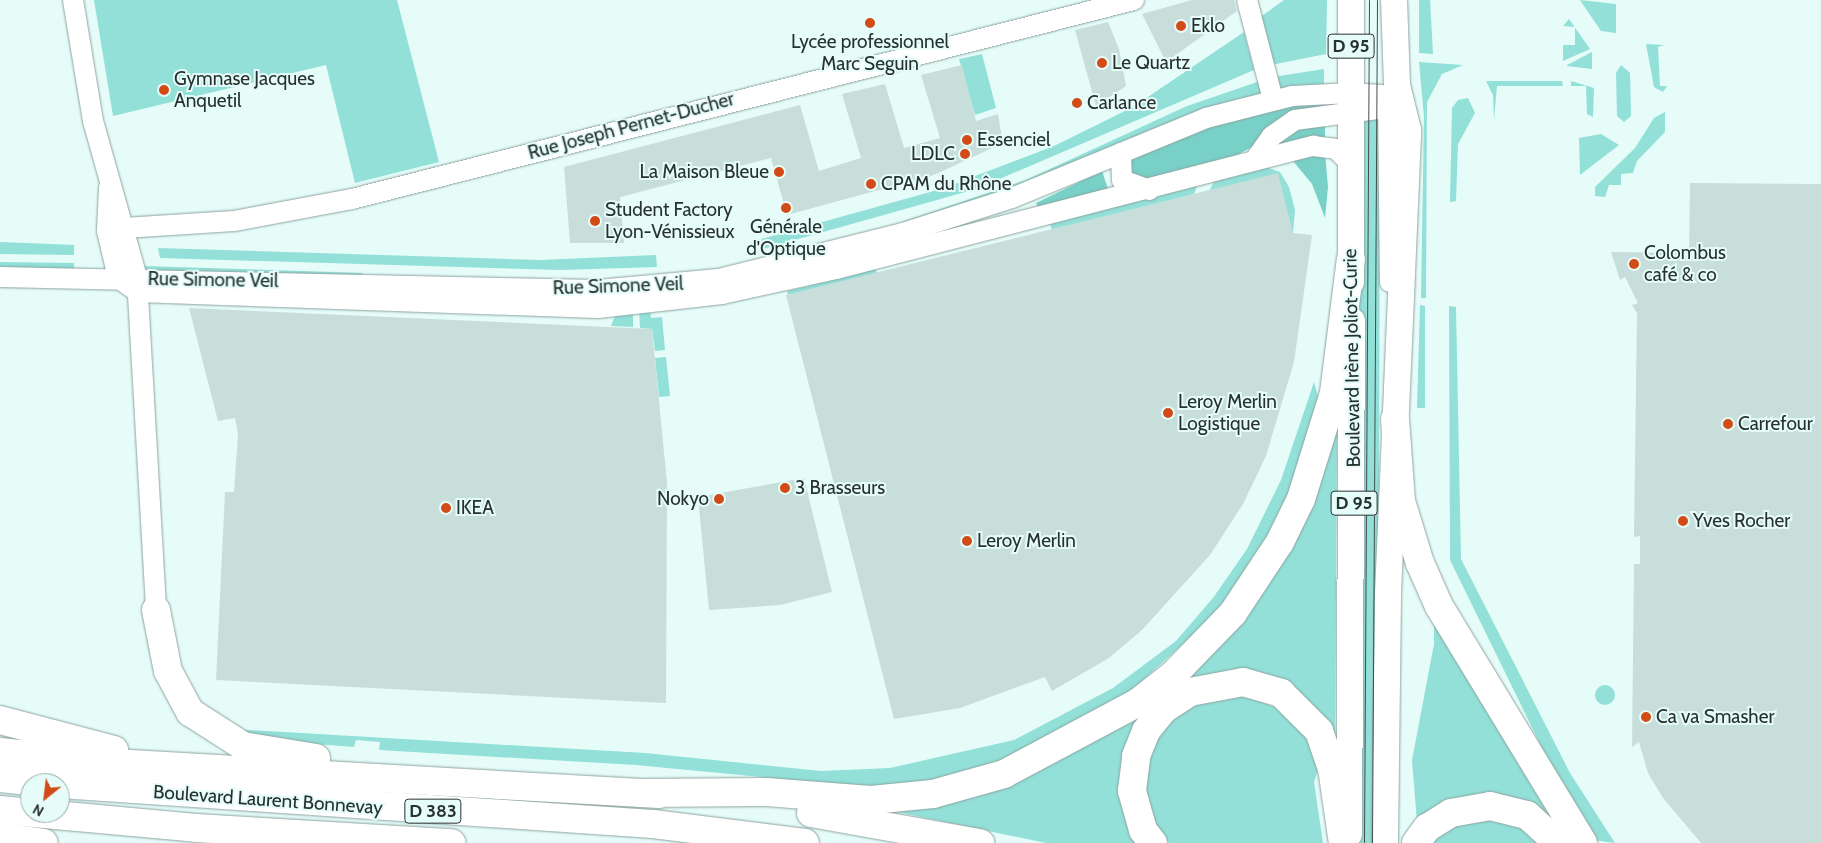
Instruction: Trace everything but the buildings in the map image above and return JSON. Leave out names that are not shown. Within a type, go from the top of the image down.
[{"type":"highway","points":[[0,752],[219,768],[640,792],[766,792],[871,800],[933,794],[1004,774],[1137,703],[1173,675],[1233,613],[1280,542],[1301,499],[1334,393],[1351,259]]},
{"type":"highway","points":[[1395,419],[1401,501],[1420,563],[1439,606],[1582,843]]},
{"type":"highway","points":[[156,610],[176,691],[190,712],[219,734],[257,749],[460,782]]},
{"type":"highway","points":[[1153,843],[1135,809],[1132,791],[1136,756],[1146,731],[1164,709],[1190,692],[1243,682],[1281,693],[1319,732],[1332,768],[1343,843]]},
{"type":"highway","points":[[0,720],[114,750],[219,768]]},
{"type":"highway","points":[[0,778],[20,780]]},
{"type":"highway","name":"Boulevard Laurent Bonnevay","points":[[70,785],[653,824],[805,843]]},
{"type":"highway","points":[[640,792],[821,814],[980,843]]},
{"type":"highway","points":[[1416,843],[1426,828],[1451,813],[1490,806],[1527,815],[1558,843]]},
{"type":"highway","name":"Boulevard Laurent Bonnevay","points":[[0,810],[196,828],[452,843]]},
{"type":"highway","points":[[0,837],[44,843]]},
{"type":"main road","name":"Boulevard Irène Joliot-Curie","points":[[1349,843],[1354,453],[1350,163],[1351,0]]},
{"type":"main road","name":"Boulevard Irène Joliot-Curie","points":[[1385,843],[1396,354],[1405,261],[1408,130],[1392,94],[1394,0]]},
{"type":"street","points":[[73,0],[93,121],[109,188],[124,228],[131,283],[141,330],[156,610]]},
{"type":"street","name":"Rue Joseph Pernet-Ducher","points":[[124,228],[234,221],[342,201],[1134,0]]},
{"type":"street","points":[[1247,0],[1273,100]]},
{"type":"street","points":[[1255,160],[1272,136],[1295,120],[1351,103],[1392,94]]},
{"type":"street","name":"Rue Simone Veil","points":[[1016,221],[1019,206],[1083,171],[1206,118],[1273,100],[1351,103]]},
{"type":"street","name":"Rue Simone Veil","points":[[131,283],[172,295],[568,308],[641,305],[722,294],[836,269],[1016,221],[1149,190],[1255,160],[1324,145],[1343,154],[1350,163]]},
{"type":"street","points":[[1121,153],[1122,180],[1149,190]]},
{"type":"street","name":"Rue Simone Veil","points":[[0,277],[131,283],[598,290],[669,286],[761,271],[894,235],[1083,171]]},
{"type":"street","points":[[109,188],[107,231],[131,283]]},
{"type":"street","points":[[141,330],[154,308],[172,295]]},
{"type":"shaded area","name":"Gymnase Jacques Anquetil","points":[[94,0],[397,0],[439,162],[355,183],[326,65],[113,116]]},
{"type":"shaded area","points":[[1284,0],[1327,0],[1326,54],[1271,65],[1259,18]]},
{"type":"shaded area","points":[[1419,0],[1430,0],[1433,54],[1419,53]]},
{"type":"shaded area","points":[[1580,0],[1616,4],[1616,33],[1601,31]]},
{"type":"shaded area","points":[[1569,19],[1575,27],[1563,26]]},
{"type":"shaded area","points":[[1575,28],[1590,49],[1563,61],[1563,45],[1575,45]]},
{"type":"shaded area","points":[[1244,32],[1254,70],[976,189],[763,249],[761,239],[941,189],[1054,146],[1133,107]]},
{"type":"shaded area","points":[[1646,44],[1664,45],[1658,47],[1660,86],[1667,86],[1663,92],[1654,87]]},
{"type":"shaded area","points":[[1592,52],[1592,69],[1567,66],[1567,65]]},
{"type":"shaded area","points":[[982,54],[996,108],[975,115],[959,59]]},
{"type":"shaded area","points":[[1419,62],[1463,65],[1442,74],[1427,102],[1426,298],[1421,298],[1424,117]]},
{"type":"shaded area","points":[[1621,65],[1630,73],[1631,116],[1624,122],[1617,116],[1616,73]]},
{"type":"shaded area","points":[[1324,69],[1324,85],[1279,91],[1273,77]]},
{"type":"shaded area","points":[[1263,80],[1262,94],[903,228],[902,222],[1026,180],[1187,106]]},
{"type":"shaded area","points":[[1486,81],[1562,81],[1563,86],[1497,86],[1494,120],[1493,95]]},
{"type":"shaded area","points":[[1571,81],[1594,88],[1593,117],[1587,114],[1586,86],[1571,86]]},
{"type":"shaded area","points":[[1468,98],[1475,113],[1458,144],[1456,201],[1450,202],[1452,108],[1458,100]]},
{"type":"shaded area","points":[[1324,101],[1324,109],[1233,157],[1136,182],[1125,163],[1200,129],[1280,107]]},
{"type":"shaded area","points":[[1665,112],[1665,132],[1637,161],[1633,173],[1621,174],[1621,185],[1609,185],[1605,197],[1595,196],[1595,187],[1635,148],[1654,118]]},
{"type":"shaded area","points":[[1380,119],[1378,843],[1359,843],[1359,120]]},
{"type":"shaded area","points":[[1325,120],[1325,137],[1275,147],[1288,131]]},
{"type":"shaded area","points":[[1601,134],[1619,145],[1580,175],[1579,138]]},
{"type":"shaded area","points":[[1325,153],[1328,187],[1325,218],[1312,184],[1293,161]]},
{"type":"shaded area","points":[[1266,167],[1280,172],[1289,187],[1295,210],[1293,233],[1210,190],[1214,181]]},
{"type":"shaded area","points":[[1102,171],[1108,189],[1039,211],[1036,203]]},
{"type":"shaded area","points":[[1197,186],[1194,194],[1052,230],[1048,218]]},
{"type":"shaded area","points":[[0,242],[74,245],[74,255],[0,254]]},
{"type":"shaded area","points":[[158,248],[539,260],[656,255],[657,267],[560,270],[160,258]]},
{"type":"shaded area","points":[[0,262],[74,263],[74,271],[0,269]]},
{"type":"shaded area","points":[[874,263],[877,273],[788,295],[787,291],[809,286],[808,280]]},
{"type":"shaded area","points":[[143,266],[362,273],[362,279],[150,272]]},
{"type":"shaded area","points":[[1420,305],[1425,306],[1425,408],[1417,408]]},
{"type":"shaded area","points":[[1449,306],[1456,307],[1461,559],[1570,773],[1615,843],[1593,840],[1542,748],[1450,560]]},
{"type":"shaded area","points":[[650,308],[651,318],[662,317],[665,350],[655,351],[652,329],[640,328],[639,309]]},
{"type":"shaded area","points":[[633,310],[633,327],[611,326],[615,316]]},
{"type":"shaded area","points":[[666,357],[670,396],[659,397],[655,358]]},
{"type":"shaded area","points":[[1314,382],[1320,403],[1304,462],[1279,518],[1218,612],[1131,691],[1038,745],[985,767],[935,780],[874,788],[636,765],[379,750],[380,742],[356,740],[354,747],[262,740],[231,729],[645,753],[821,771],[890,768],[1014,740],[1113,688],[1176,641],[1213,598],[1247,549],[1281,480]]},
{"type":"shaded area","points":[[1337,416],[1335,747],[1266,677],[1145,716],[1141,843],[1046,843],[878,808],[958,797],[1207,652]]},
{"type":"shaded area","points":[[1434,608],[1565,829],[1539,812],[1417,822],[1412,760],[1434,644]]},
{"type":"shaded area","points":[[1605,685],[1612,688],[1615,695],[1612,702],[1605,705],[1598,702],[1595,695],[1598,688]]},
{"type":"shaded area","points":[[1246,696],[1280,709],[1306,734],[1321,761],[1314,782],[1323,843],[1169,843],[1155,825],[1146,801],[1145,772],[1155,741],[1165,725],[1193,705],[1212,697]]},
{"type":"shaded area","points":[[1497,819],[1518,826],[1541,843],[1431,843],[1460,823]]},
{"type":"tram line","points":[[1364,843],[1369,0]]},
{"type":"tram line","points":[[1372,843],[1377,0]]},
{"type":"place","name":"Lycée professionnel Marc Seguin","points":[[870,23]]},
{"type":"place","name":"Eklo","points":[[1181,26]]},
{"type":"place","name":"Le Quartz","points":[[1102,63]]},
{"type":"place","name":"Gymnase Jacques Anquetil","points":[[164,90]]},
{"type":"place","name":"Carlance","points":[[1077,103]]},
{"type":"place","name":"Essenciel","points":[[967,140]]},
{"type":"place","name":"LDLC","points":[[965,154]]},
{"type":"place","name":"La Maison Bleue","points":[[779,172]]},
{"type":"place","name":"CPAM du Rhône","points":[[871,184]]},
{"type":"place","name":"Générale d'Optique","points":[[786,208]]},
{"type":"place","name":"Student Factory Lyon-Vénissieux","points":[[595,221]]},
{"type":"place","name":"Colombus café & co","points":[[1634,264]]},
{"type":"place","name":"Leroy Merlin Logistique","points":[[1168,413]]},
{"type":"place","name":"Carrefour","points":[[1728,424]]},
{"type":"place","name":"3 Brasseurs","points":[[785,488]]},
{"type":"place","name":"Nokyo","points":[[719,499]]},
{"type":"place","name":"IKEA","points":[[446,508]]},
{"type":"place","name":"Yves Rocher","points":[[1683,521]]},
{"type":"place","name":"Leroy Merlin","points":[[967,541]]},
{"type":"place","name":"Ca va Smasher","points":[[1646,717]]}]
